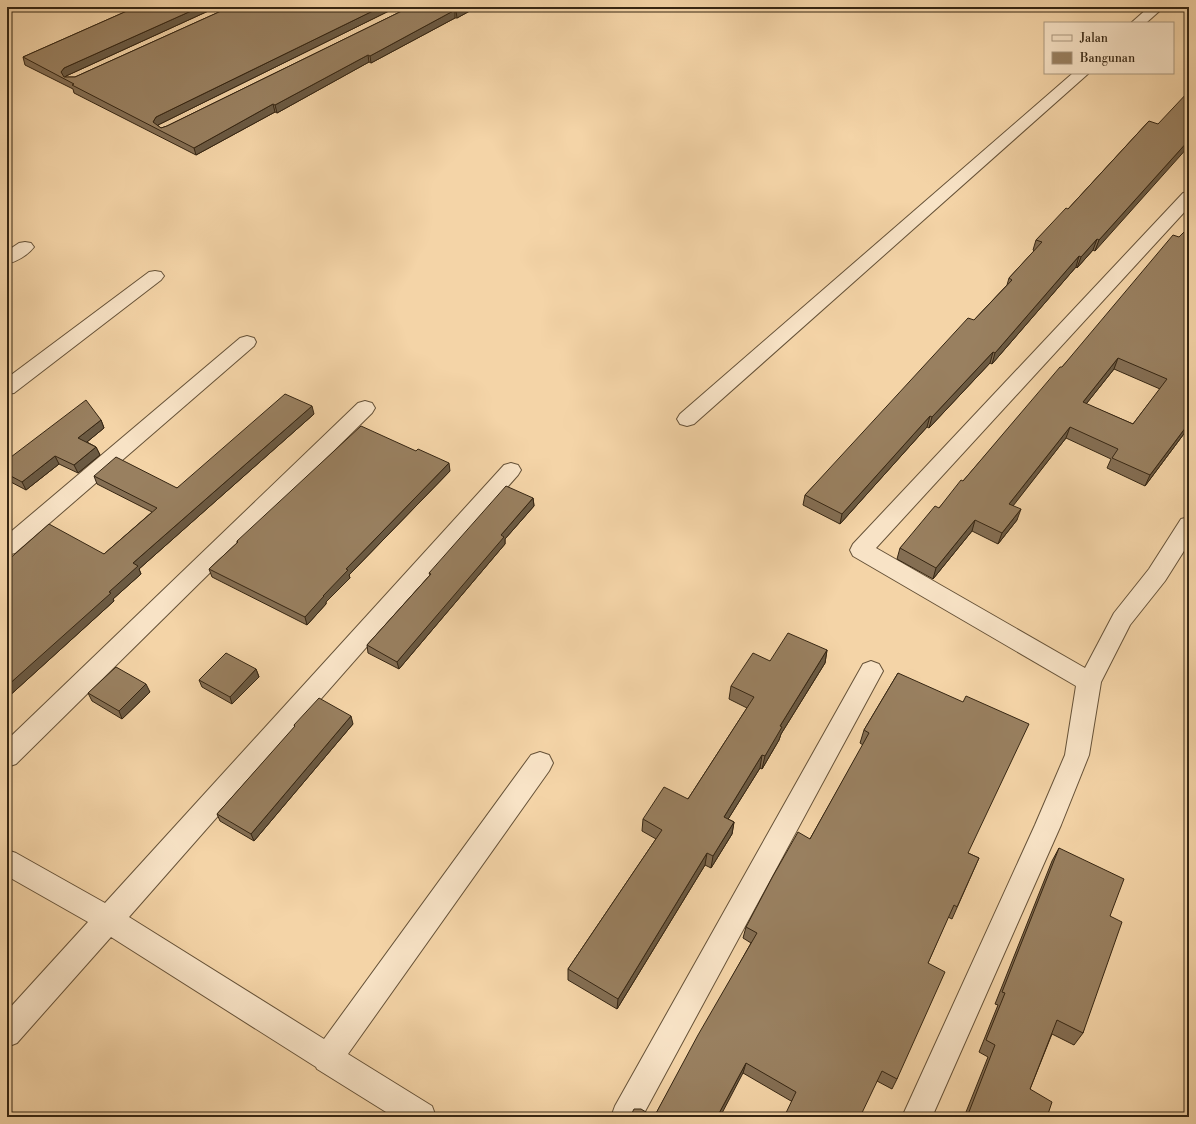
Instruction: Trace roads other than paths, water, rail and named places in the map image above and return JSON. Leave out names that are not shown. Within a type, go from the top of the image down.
[{"type":"street","points":[[1139,22],[1157,7]]},
{"type":"street","points":[[687,419],[1081,74]]},
{"type":"street","points":[[1089,682],[861,550],[1189,197]]},
{"type":"street","points":[[7,259],[25,247]]},
{"type":"street","points":[[7,388],[155,276]]},
{"type":"street","points":[[7,547],[248,342]]},
{"type":"street","points":[[7,756],[365,408]]},
{"type":"street","points":[[7,1033],[511,470]]},
{"type":"street","points":[[917,1117],[1048,825],[1077,755],[1089,682],[1122,619],[1157,574],[1189,525]]},
{"type":"street","points":[[626,1117],[871,671]]},
{"type":"street","points":[[327,1059],[540,762]]},
{"type":"street","points":[[7,862],[109,920],[421,1117]]}]
